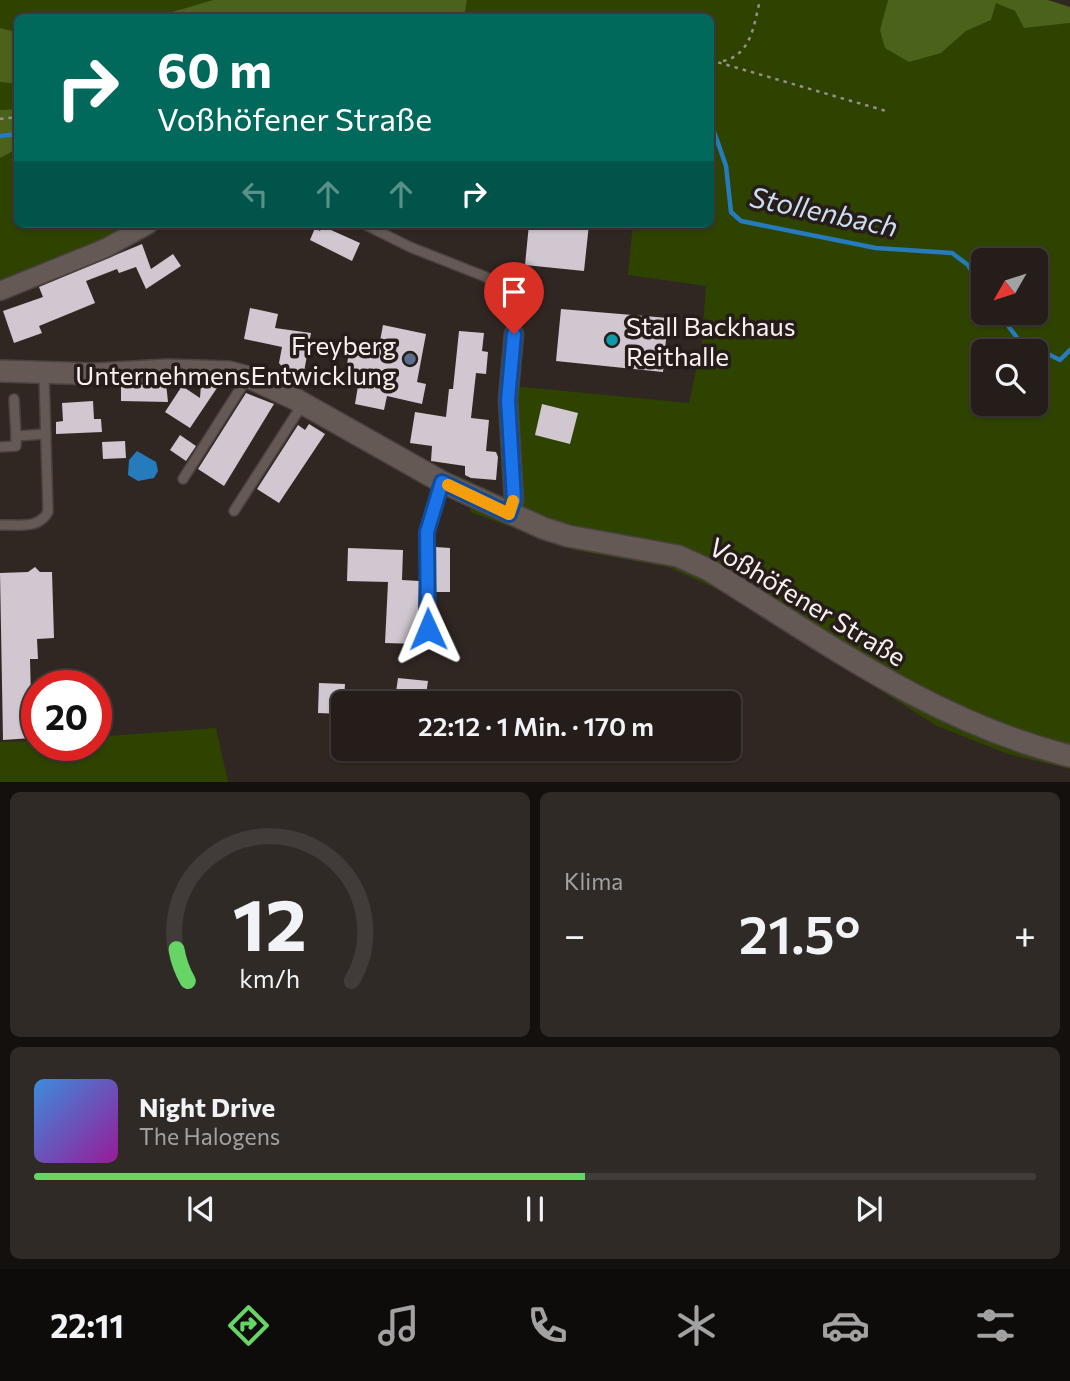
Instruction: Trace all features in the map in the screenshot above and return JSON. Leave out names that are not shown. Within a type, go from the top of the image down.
[{"type":"street","points":[[0,291],[106,248],[142,228]]},
{"type":"street","points":[[509,514],[514,500],[508,400],[514,334]]},
{"type":"street","name":"Voßhöfener Straße","points":[[0,371],[44,373],[168,370],[229,372],[248,377],[303,403],[442,482],[509,514],[568,536],[678,556],[709,570],[911,695],[976,726],[1070,756]]},
{"type":"lane","points":[[372,228],[410,247],[486,278],[500,289],[509,301],[514,334]]},
{"type":"lane","points":[[0,525],[35,524],[43,520],[48,512],[44,373]]},
{"type":"lane","points":[[183,479],[248,377]]},
{"type":"lane","points":[[0,447],[16,446],[14,399]]},
{"type":"lane","points":[[234,511],[303,403]]},
{"type":"lane","points":[[16,436],[46,434]]},
{"type":"lane","points":[[428,629],[427,532],[442,482]]},
{"type":"path","points":[[721,62],[734,59],[746,47],[760,0]]},
{"type":"path","points":[[714,61],[886,111]]},
{"type":"green space","points":[[0,0],[213,0],[166,14],[14,14],[14,31],[0,28]]},
{"type":"green space","points":[[213,0],[467,0],[465,14],[165,14]]},
{"type":"green space","points":[[467,0],[888,0],[880,30],[941,53],[966,31],[991,20],[996,2],[1015,11],[1024,28],[1070,23],[1070,749],[932,699],[730,574],[588,534],[522,509],[512,386],[689,403],[702,341],[706,286],[628,275],[633,228],[714,228],[714,14],[465,14]]},
{"type":"green space","points":[[888,0],[1048,0],[1070,7],[1070,23],[1024,28],[1015,11],[996,3],[991,20],[966,31],[941,53],[909,62],[885,48],[880,30]]},
{"type":"green space","points":[[0,28],[14,31],[14,84],[0,82]]},
{"type":"green space","points":[[0,82],[14,84],[14,109],[0,110]]},
{"type":"green space","points":[[14,109],[14,151],[0,158],[0,110]]},
{"type":"green space","points":[[14,151],[14,228],[134,228],[0,288],[0,158]]},
{"type":"green space","points":[[471,503],[679,565],[1070,762],[1070,769],[1008,754],[937,726],[724,592],[668,567],[574,550],[470,512]]},
{"type":"green space","points":[[216,728],[228,782],[0,782],[0,742],[21,741],[21,761],[112,761],[112,736]]},
{"type":"water","points":[[137,451],[156,462],[158,471],[154,478],[138,481],[128,475],[129,460]]},
{"type":"building","points":[[315,228],[320,231],[321,228],[326,228],[360,243],[352,261],[310,240]]},
{"type":"building","points":[[529,228],[589,228],[584,271],[525,265]]},
{"type":"building","points":[[142,244],[151,269],[173,254],[181,266],[146,289],[136,267],[119,273],[117,269],[86,281],[95,303],[39,326],[42,333],[14,343],[3,311],[43,297],[39,287]]},
{"type":"building","points":[[250,308],[278,314],[275,328],[311,333],[304,372],[283,368],[279,363],[282,347],[244,339]]},
{"type":"building","name":"Stall Backhaus Reithalle","points":[[561,309],[668,318],[663,372],[556,361]]},
{"type":"building","points":[[383,325],[426,334],[417,382],[426,384],[422,404],[387,396],[384,410],[355,404],[359,380],[345,377],[349,352],[377,357]]},
{"type":"building","points":[[459,331],[484,333],[482,351],[488,352],[486,374],[476,373],[471,418],[489,420],[486,451],[496,452],[498,457],[496,480],[471,478],[465,475],[465,466],[431,461],[432,446],[410,443],[415,412],[446,417],[449,389],[453,389]]},
{"type":"building","points":[[166,383],[168,402],[121,401],[121,386]]},
{"type":"building","points":[[201,384],[219,385],[190,428],[165,412],[182,386],[200,398]]},
{"type":"building","points":[[246,393],[274,404],[224,486],[198,469]]},
{"type":"building","points":[[93,401],[94,419],[101,419],[102,432],[56,434],[56,422],[63,421],[62,403]]},
{"type":"building","points":[[542,404],[578,413],[570,444],[535,435]]},
{"type":"building","points":[[309,424],[325,434],[279,503],[257,489],[298,425],[305,430]]},
{"type":"building","points":[[180,435],[196,446],[186,461],[170,450]]},
{"type":"building","points":[[125,441],[126,458],[103,459],[102,442]]},
{"type":"building","points":[[436,547],[450,548],[450,592],[435,592]]},
{"type":"building","points":[[348,548],[403,550],[402,580],[419,581],[417,644],[385,643],[388,582],[347,581]]},
{"type":"building","points":[[35,567],[40,572],[52,572],[54,638],[37,639],[38,659],[30,659],[30,670],[21,670],[21,739],[3,740],[0,573],[28,572]]},
{"type":"building","points":[[398,678],[428,681],[427,691],[396,691]]},
{"type":"building","points":[[319,683],[345,684],[345,691],[331,691],[331,714],[318,713]]},
{"type":"waterway","name":"Stollenbach","points":[[714,132],[726,166],[731,212],[741,221],[876,248],[952,253],[971,270]]},
{"type":"waterway","name":"Stollenbach","points":[[0,136],[14,134]]},
{"type":"waterway","name":"Stollenbach","points":[[1009,326],[1018,339],[1060,360],[1070,350]]},
{"type":"slow traffic","points":[[448,485],[509,514],[513,501]]},
{"type":"place","name":"Stall Backhaus Reithalle","points":[[612,340]]},
{"type":"place","name":"Freyberg UnternehmensEntwicklung","points":[[410,359]]},
{"type":"route","points":[[428,629],[427,532],[442,482],[509,514],[514,500],[508,427],[508,386],[514,334]]}]
